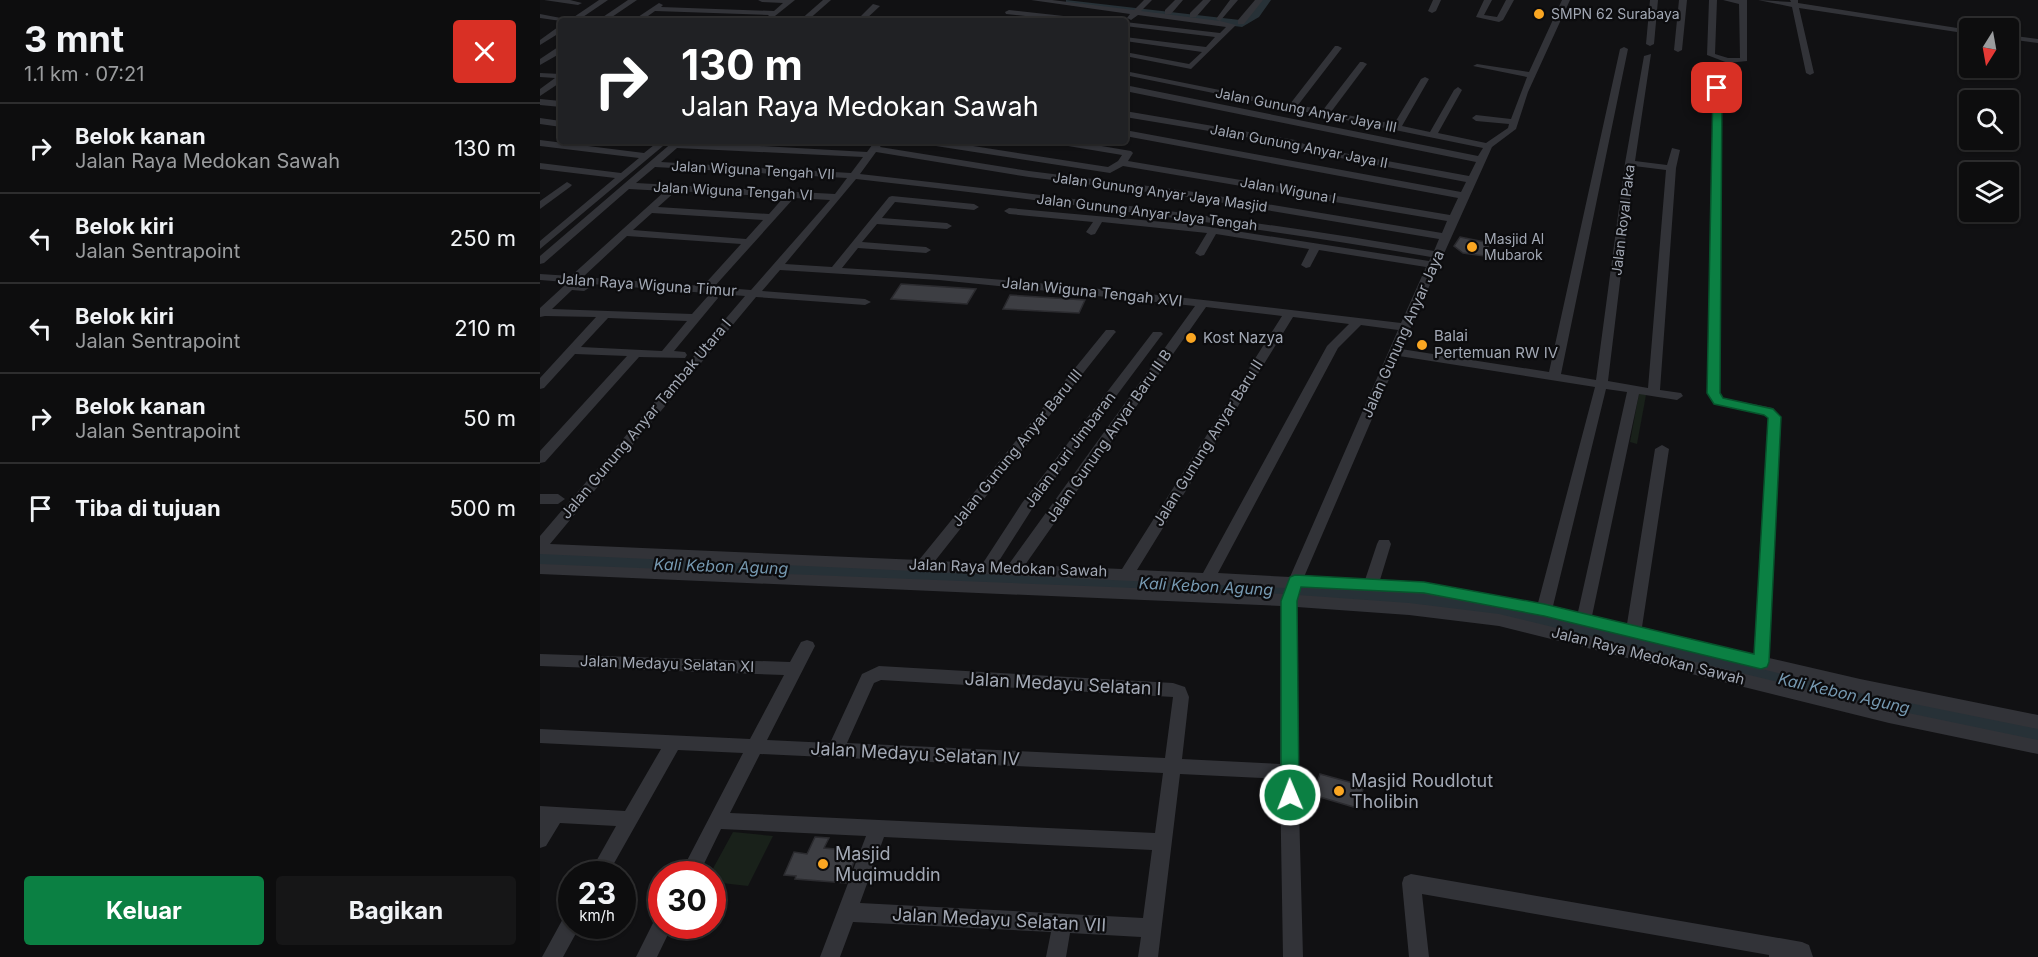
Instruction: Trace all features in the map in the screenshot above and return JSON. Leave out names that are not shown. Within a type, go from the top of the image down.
[{"type":"street","points":[[548,0],[578,3],[567,10]]},
{"type":"street","points":[[577,18],[604,0]]},
{"type":"street","points":[[606,18],[633,0]]},
{"type":"street","points":[[640,18],[666,0]]},
{"type":"street","points":[[762,0],[790,0]]},
{"type":"street","points":[[770,18],[790,0]]},
{"type":"street","points":[[806,18],[827,0]]},
{"type":"street","points":[[819,18],[839,0]]},
{"type":"street","points":[[1035,0],[1135,9],[1148,0]]},
{"type":"street","points":[[1073,0],[1232,25],[1195,63],[1128,55]]},
{"type":"street","points":[[1151,9],[1158,0]]},
{"type":"street","points":[[1168,12],[1179,0]]},
{"type":"street","points":[[1193,15],[1207,0]]},
{"type":"street","points":[[1220,19],[1234,0]]},
{"type":"street","points":[[1241,22],[1259,0]]},
{"type":"street","points":[[1432,11],[1437,0]]},
{"type":"street","points":[[1488,0],[1480,17],[1499,20],[1510,0]]},
{"type":"street","name":"Jalan Gunung Anyar Jaya","points":[[1292,592],[1320,521],[1453,219],[1488,146],[1509,132],[1566,0]]},
{"type":"street","points":[[1650,44],[1654,0]]},
{"type":"street","points":[[1678,50],[1683,0]]},
{"type":"street","points":[[1713,0],[1710,52],[1716,58],[1743,61],[1743,1],[1727,0]]},
{"type":"street","points":[[1764,0],[1959,30]]},
{"type":"street","points":[[1795,3],[1810,73]]},
{"type":"street","points":[[863,18],[876,6]]},
{"type":"street","points":[[653,9],[776,13]]},
{"type":"street","points":[[1009,12],[1064,18]]},
{"type":"street","points":[[540,16],[558,18]]},
{"type":"street","points":[[1128,24],[1222,36]]},
{"type":"street","points":[[540,43],[558,31]]},
{"type":"street","points":[[2019,38],[2038,41]]},
{"type":"street","points":[[1128,39],[1208,50]]},
{"type":"street","points":[[1291,108],[1338,48]]},
{"type":"street","points":[[1554,377],[1624,49]]},
{"type":"street","points":[[540,63],[558,51]]},
{"type":"street","name":"Jalan Royal Paka","points":[[1544,610],[1602,385],[1630,163],[1648,56]]},
{"type":"street","points":[[1325,114],[1363,64]]},
{"type":"street","points":[[1477,66],[1532,75]]},
{"type":"street","points":[[1718,66],[1714,396],[1722,402],[1768,411],[1775,417],[1761,662]]},
{"type":"street","name":"Jalan Gunung Anyar Jaya III","points":[[1128,74],[1488,146]]},
{"type":"street","points":[[540,75],[558,79]]},
{"type":"street","points":[[1396,128],[1425,79]]},
{"type":"street","points":[[540,93],[558,80]]},
{"type":"street","points":[[1128,89],[1482,160]]},
{"type":"street","points":[[1432,135],[1458,90]]},
{"type":"street","points":[[540,102],[558,104]]},
{"type":"street","name":"Jalan Gunung Anyar Jaya II","points":[[1128,115],[1295,143],[1308,149],[1472,180]]},
{"type":"street","points":[[1476,118],[1514,122]]},
{"type":"street","points":[[540,121],[558,124]]},
{"type":"street","points":[[1128,134],[1234,152],[1465,196]]},
{"type":"street","name":"Jalan Wiguna Tengah VII","points":[[540,143],[609,151],[650,160],[854,176]]},
{"type":"street","points":[[609,151],[618,144]]},
{"type":"street","name":"Jalan Raya Wiguna Timur","points":[[544,240],[622,176],[650,160],[670,144]]},
{"type":"street","name":"Jalan Gunung Anyar Jaya Masjid","points":[[722,144],[874,148],[1029,174],[1188,194],[1446,237]]},
{"type":"street","points":[[942,144],[1110,170],[1122,162],[1126,152],[1075,144]]},
{"type":"street","name":"Jalan Gunung Anyar Tambak Utara I","points":[[540,547],[753,293],[838,196],[874,148]]},
{"type":"street","points":[[1654,393],[1671,171],[1675,150]]},
{"type":"street","name":"Jalan Raya Wiguna Timur","points":[[540,261],[628,186],[650,160]]},
{"type":"street","name":"Jalan Wiguna I","points":[[1122,162],[1453,219]]},
{"type":"street","points":[[1630,163],[1671,171]]},
{"type":"street","points":[[540,166],[622,176]]},
{"type":"street","name":"Jalan Gunung Anyar Jaya Tengah","points":[[854,176],[1028,198],[1116,206],[1299,231],[1436,260]]},
{"type":"street","points":[[540,206],[567,185]]},
{"type":"street","name":"Jalan Wiguna Tengah VI","points":[[628,186],[838,196]]},
{"type":"street","points":[[574,279],[674,188]]},
{"type":"street","points":[[540,190],[556,193]]},
{"type":"street","points":[[665,354],[696,318],[709,294],[746,245],[792,194]]},
{"type":"street","points":[[834,271],[889,201],[896,198],[974,207]]},
{"type":"street","points":[[650,210],[771,217]]},
{"type":"street","points":[[1009,211],[1100,218],[1436,260]]},
{"type":"street","points":[[1091,232],[1100,218]]},
{"type":"street","points":[[875,221],[947,226]]},
{"type":"street","points":[[1200,253],[1213,231]]},
{"type":"street","points":[[623,236],[746,245]]},
{"type":"street","points":[[855,245],[926,250]]},
{"type":"street","points":[[1306,265],[1316,245]]},
{"type":"street","name":"Jalan Wiguna Tengah XVI","points":[[778,267],[951,278],[1359,321],[1407,324]]},
{"type":"street","points":[[905,275],[917,270],[1056,281],[1407,324]]},
{"type":"street","name":"Jalan Raya Wiguna Timur","points":[[540,277],[709,294],[753,293]]},
{"type":"street","points":[[541,313],[569,287],[601,289]]},
{"type":"street","points":[[753,293],[865,302]]},
{"type":"street","name":"Jalan Gunung Anyar Baru II B","points":[[1014,569],[1203,303]]},
{"type":"street","points":[[541,313],[696,318]]},
{"type":"street","name":"Jalan Gunung Anyar Baru II","points":[[1127,573],[1290,313]]},
{"type":"street","points":[[540,385],[604,314]]},
{"type":"street","points":[[1209,576],[1333,346],[1359,321]]},
{"type":"street","name":"Jalan Gunung Anyar Baru III","points":[[924,565],[1110,332]]},
{"type":"street","name":"Jalan Puri Jimbaran","points":[[987,568],[1027,506],[1157,334]]},
{"type":"street","points":[[572,350],[681,355]]},
{"type":"street","points":[[1396,352],[1677,396]]},
{"type":"street","points":[[540,459],[636,353]]},
{"type":"street","points":[[1584,619],[1634,390]]},
{"type":"street","points":[[1634,630],[1662,449]]},
{"type":"street","name":"Jalan Gunung Anyar Tambak Utara I","points":[[540,498],[558,499]]},
{"type":"street","points":[[1371,585],[1383,544]]},
{"type":"street","name":"Jalan Raya Medokan Sawah","points":[[540,547],[1209,576],[1292,592],[1499,620],[1889,716],[2038,747]]},
{"type":"street","name":"Jalan Raya Medokan Sawah","points":[[540,569],[928,583],[1292,592],[1371,585],[1424,588],[1544,610],[1904,695],[2038,722]]},
{"type":"street","points":[[1292,592],[1289,772],[1293,957]]},
{"type":"street","points":[[696,861],[807,646]]},
{"type":"street","name":"Jalan Medayu Selatan XI","points":[[540,660],[794,669]]},
{"type":"street","name":"Jalan Medayu Selatan I","points":[[836,750],[868,679],[879,674],[1179,692],[1181,697],[1148,957]]},
{"type":"street","name":"Jalan Medayu Selatan IV","points":[[540,736],[1289,772]]},
{"type":"street","points":[[605,861],[674,741]]},
{"type":"street","points":[[540,840],[548,814],[629,819]]},
{"type":"street","points":[[717,821],[1163,842]]},
{"type":"street","points":[[830,957],[878,830]]},
{"type":"street","points":[[1419,957],[1411,883],[1779,952],[1802,952],[1803,957]]},
{"type":"street","name":"Jalan Medayu Selatan VII","points":[[847,912],[1151,928]]},
{"type":"street","points":[[1056,957],[1062,922]]},
{"type":"street","points":[[552,957],[562,939]]},
{"type":"street","points":[[646,957],[655,939]]},
{"type":"shaded area","points":[[1639,393],[1646,395],[1637,444],[1630,442]]},
{"type":"shaded area","points":[[733,832],[773,836],[748,886],[726,883],[726,861],[717,861]]},
{"type":"building","name":"Masjid Al Mubarok","points":[[1460,237],[1490,243],[1484,256],[1463,253],[1454,246]]},
{"type":"building","points":[[901,284],[976,289],[967,304],[891,299]]},
{"type":"building","points":[[1010,295],[1085,300],[1079,313],[1003,309]]},
{"type":"building","name":"Masjid Roudlotut Tholibin","points":[[1320,774],[1364,786],[1357,808],[1313,795]]},
{"type":"building","name":"Masjid Muqimuddin","points":[[815,837],[829,838],[824,848],[858,851],[846,883],[795,879],[796,876],[784,875],[794,852],[807,854]]},
{"type":"waterway","points":[[1070,2],[1242,24],[1255,15],[1266,0]]},
{"type":"waterway","name":"Kali Kebon Agung","points":[[540,561],[837,570],[1307,591],[1433,601],[1513,613],[1902,708],[2038,735]]},
{"type":"place","name":"SMPN 62 Surabaya","points":[[1539,14]]},
{"type":"place","name":"Masjid Al Mubarok","points":[[1472,247]]},
{"type":"place","name":"Kost Nazya","points":[[1191,338]]},
{"type":"place","name":"Balai Pertemuan RW IV","points":[[1422,345]]},
{"type":"place","name":"Masjid Roudlotut Tholibin","points":[[1339,791]]},
{"type":"place","name":"Masjid Muqimuddin","points":[[823,864]]},
{"type":"route","points":[[1290,795],[1289,601],[1295,581],[1424,588],[1544,610],[1761,662],[1775,417],[1768,411],[1719,401],[1713,393],[1717,88]]}]
